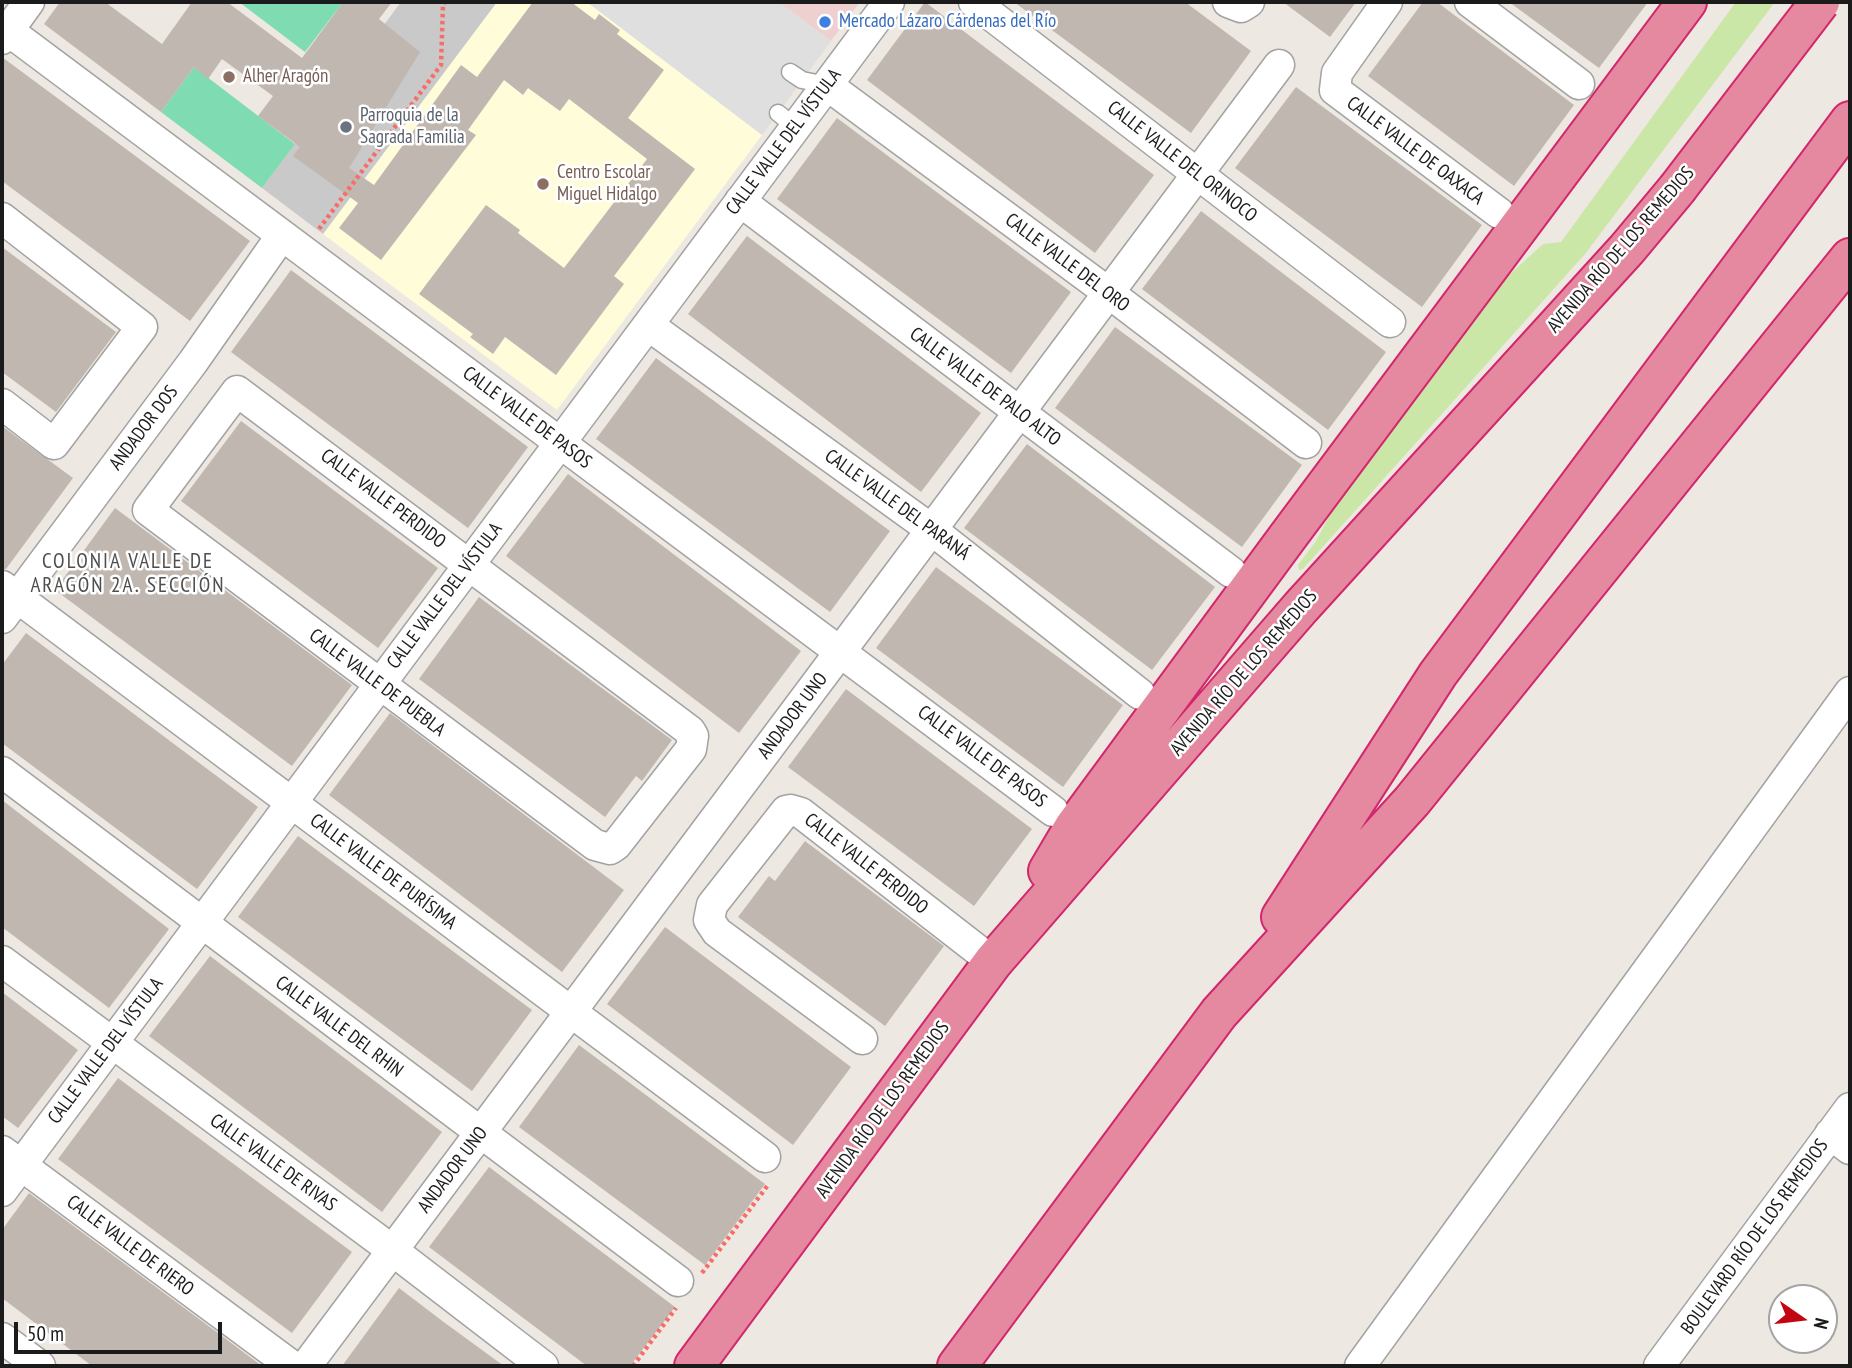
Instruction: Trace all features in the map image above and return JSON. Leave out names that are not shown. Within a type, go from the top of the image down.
[{"type":"highway","points":[[993,962],[1074,827],[1531,200],[1687,2]]},
{"type":"highway","name":"AVENIDA RÍO DE LOS REMEDIOS","points":[[694,1366],[993,962],[1301,607],[1617,259],[1677,189],[1820,2]]},
{"type":"highway","points":[[957,1366],[1219,1013],[1438,674],[1850,121]]},
{"type":"highway","points":[[1219,1013],[1412,801],[1846,264]]},
{"type":"street","points":[[4,32],[29,2]]},
{"type":"street","name":"CALLE VALLE DEL VÍSTULA","points":[[2,1191],[11,1158],[111,1044],[740,201],[787,120],[827,85],[889,2]]},
{"type":"street","name":"CALLE VALLE DEL ORINOCO","points":[[974,2],[1390,322]]},
{"type":"street","points":[[1228,2],[1241,7],[1249,2]]},
{"type":"street","name":"CALLE VALLE DE OAXACA","points":[[1387,2],[1336,73],[1334,86],[1338,94],[1499,214]]},
{"type":"street","points":[[1470,2],[1579,84]]},
{"type":"street","name":"CALLE VALLE DE PASOS","points":[[4,32],[293,243],[1053,811]]},
{"type":"street","name":"ANDADOR UNO","points":[[306,1366],[1279,65]]},
{"type":"street","name":"CALLE VALLE DEL ORO","points":[[827,85],[1109,293],[1306,443]]},
{"type":"street","name":"CALLE VALLE DE PALO ALTO","points":[[740,201],[1231,572]]},
{"type":"street","points":[[2,218],[142,327],[54,444],[2,404]]},
{"type":"street","name":"ANDADOR DOS","points":[[7,601],[193,362],[293,243]]},
{"type":"street","name":"CALLE VALLE DEL PARANÁ","points":[[648,325],[932,530],[1140,694]]},
{"type":"street","name":"CALLE VALLE PERDIDO","points":[[237,391],[686,727],[693,736],[691,749],[622,839],[610,849]]},
{"type":"street","name":"CALLE VALLE DE PUEBLA","points":[[237,391],[148,510],[595,845],[610,849]]},
{"type":"street","name":"CALLE VALLE DE PURÍSIMA","points":[[7,601],[291,803],[571,1012],[769,1167]]},
{"type":"street","points":[[1360,1366],[1850,692]]},
{"type":"street","name":"CALLE VALLE DEL RHIN","points":[[2,772],[201,924],[687,1286]]},
{"type":"street","name":"CALLE VALLE PERDIDO","points":[[862,1039],[712,926],[709,920],[712,905],[782,814],[796,811],[993,962]]},
{"type":"street","name":"CALLE VALLE DE RIVAS","points":[[2,961],[544,1366]]},
{"type":"street","name":"BOULEVARD RÍO DE LOS REMEDIOS","points":[[1660,1366],[1840,1142],[1850,1108]]},
{"type":"street","name":"CALLE VALLE DE RIERO","points":[[11,1158],[292,1366]]},
{"type":"street","points":[[2,1338],[40,1366]]},
{"type":"lane","points":[[790,72],[802,80],[827,85]]},
{"type":"path","points":[[293,243],[441,65],[445,2]]},
{"type":"path","points":[[633,1366],[769,1167]]},
{"type":"shaded area","points":[[401,2],[497,2],[323,234],[262,188]]},
{"type":"shaded area","name":"Centro Escolar Miguel Hidalgo","points":[[497,2],[587,2],[762,135],[557,410],[323,234]]},
{"type":"shaded area","points":[[587,2],[778,2],[831,41],[762,135]]},
{"type":"shaded area","name":"Mercado Lázaro Cárdenas del Río","points":[[778,2],[860,2],[831,41]]},
{"type":"green space","points":[[239,2],[343,2],[305,52]]},
{"type":"green space","points":[[1736,2],[1775,2],[1585,254],[1303,569],[1299,570],[1298,565],[1316,541],[1335,505],[1485,297],[1543,244],[1561,242]]},
{"type":"green space","points":[[194,67],[295,144],[262,188],[161,112]]},
{"type":"building","points":[[60,2],[105,2],[162,44],[192,2],[227,2],[302,58],[343,2],[392,2],[379,19],[420,52],[349,168],[374,185],[461,65],[477,77],[533,2],[571,2],[595,20],[599,14],[620,30],[617,34],[664,70],[628,118],[695,169],[614,276],[624,284],[556,375],[505,337],[493,354],[470,337],[473,334],[419,294],[486,205],[564,268],[647,159],[569,99],[560,111],[528,88],[523,95],[504,80],[468,130],[476,135],[381,260],[339,228],[358,203],[293,156],[300,147],[258,116],[273,96],[222,59],[208,79],[194,67],[161,112],[44,24]]},
{"type":"building","points":[[925,2],[1154,175],[1095,253],[867,80]]},
{"type":"building","points":[[1014,2],[1185,2],[1251,51],[1191,133]]},
{"type":"building","points":[[1283,2],[1356,2],[1330,37]]},
{"type":"building","points":[[1423,2],[1437,2],[1574,105],[1514,186],[1368,76]]},
{"type":"building","points":[[1509,2],[1648,2],[1599,68]]},
{"type":"building","points":[[2,57],[250,241],[190,321],[2,181]]},
{"type":"building","points":[[1296,87],[1482,225],[1422,307],[1235,168]]},
{"type":"building","points":[[837,118],[1071,292],[1011,373],[777,199]]},
{"type":"building","points":[[1201,211],[1386,352],[1328,430],[1142,289]]},
{"type":"building","points":[[747,236],[981,413],[921,492],[688,314]]},
{"type":"building","points":[[2,247],[116,332],[56,412],[2,372]]},
{"type":"building","points":[[291,270],[528,447],[468,528],[231,352]]},
{"type":"building","points":[[1115,327],[1302,465],[1242,547],[1055,408]]},
{"type":"building","points":[[656,358],[890,531],[830,612],[596,439]]},
{"type":"building","points":[[241,421],[438,568],[378,648],[181,501]]},
{"type":"building","points":[[2,426],[73,478],[6,569],[2,569]]},
{"type":"building","points":[[1027,444],[1215,587],[1152,670],[964,528]]},
{"type":"building","points":[[568,474],[801,651],[739,733],[506,556]]},
{"type":"building","points":[[115,508],[352,685],[292,766],[55,590]]},
{"type":"building","points":[[936,567],[1123,705],[1063,787],[876,648]]},
{"type":"building","points":[[479,597],[672,740],[642,781],[636,776],[605,817],[419,679]]},
{"type":"building","points":[[26,633],[258,807],[197,889],[2,743],[2,665]]},
{"type":"building","points":[[846,689],[1032,829],[974,906],[788,767]]},
{"type":"building","points":[[390,713],[624,890],[562,972],[329,795]]},
{"type":"building","points":[[2,800],[169,929],[109,1008],[2,927]]},
{"type":"building","points":[[298,836],[532,1010],[472,1091],[238,917]]},
{"type":"building","points":[[805,841],[944,946],[885,1026],[738,917],[769,876],[775,881]]},
{"type":"building","points":[[665,927],[851,1067],[793,1145],[607,1004]]},
{"type":"building","points":[[210,956],[442,1132],[382,1212],[149,1036]]},
{"type":"building","points":[[2,992],[78,1050],[18,1128],[2,1116]]},
{"type":"building","points":[[579,1045],[765,1184],[705,1265],[519,1127]]},
{"type":"building","points":[[118,1078],[352,1252],[292,1333],[58,1159]]},
{"type":"building","points":[[489,1167],[675,1307],[630,1366],[587,1366],[429,1247]]},
{"type":"building","points":[[29,1193],[262,1366],[92,1366],[2,1298],[2,1230]]},
{"type":"building","points":[[399,1288],[445,1323],[504,1366],[342,1366]]},
{"type":"place","name":"Mercado Lázaro Cárdenas del Río","points":[[825,22]]},
{"type":"place","name":"Alher Aragón","points":[[229,77]]},
{"type":"place","name":"Parroquia de la Sagrada Familia","points":[[346,127]]},
{"type":"place","name":"Centro Escolar Miguel Hidalgo","points":[[543,184]]},
{"type":"district","name":"COLONIA VALLE DE ARAGÓN 2A. SECCIÓN","points":[[128,574]]}]
